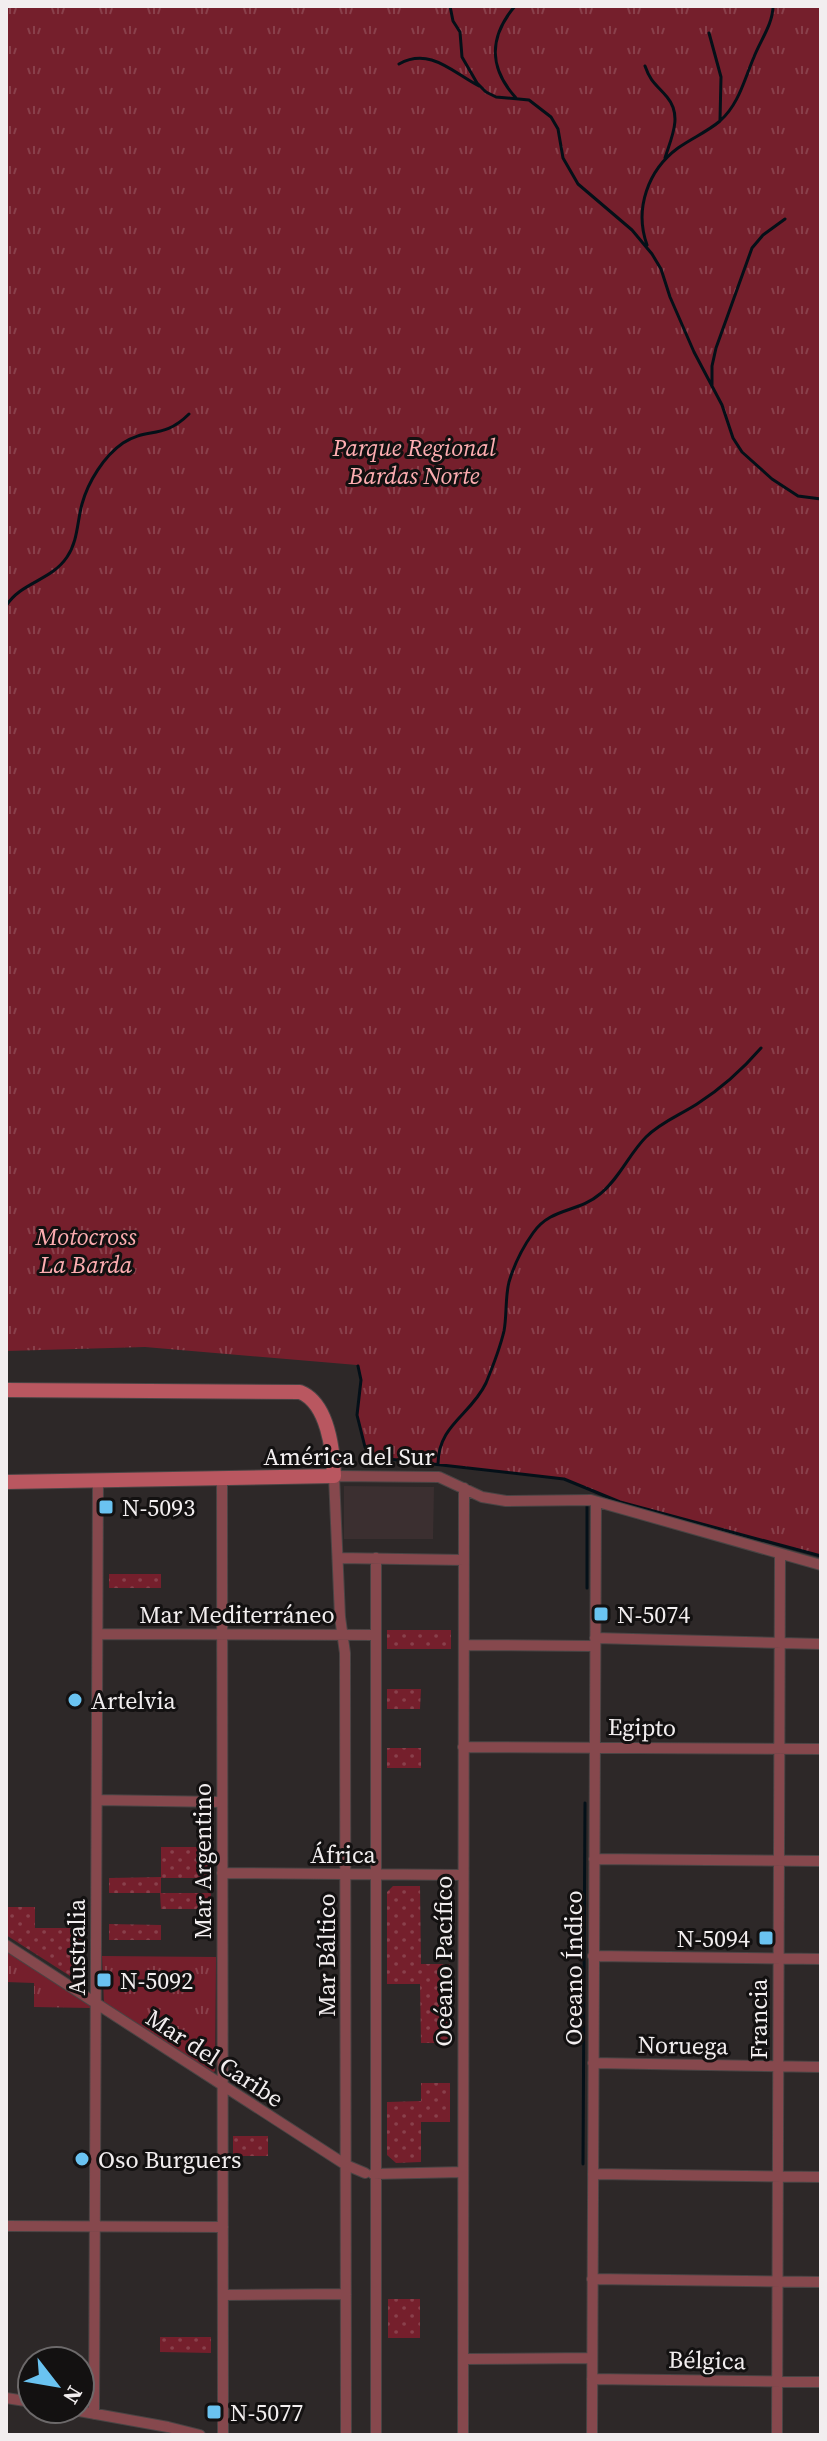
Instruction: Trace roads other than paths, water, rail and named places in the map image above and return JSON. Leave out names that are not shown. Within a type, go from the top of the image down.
[{"type":"street","points":[[6,1390],[300,1392],[311,1397],[327,1428],[333,1452],[334,1476]]},
{"type":"street","name":"Mar Báltico","points":[[334,1476],[340,1617],[345,1653],[346,2435]]},
{"type":"street","name":"América del Sur","points":[[6,1482],[439,1477],[482,1497],[506,1501],[580,1499],[596,1502],[821,1565]]},
{"type":"street","name":"Mar Argentino","points":[[222,1478],[223,2435]]},
{"type":"street","name":"Australia","points":[[94,2345],[98,1480]]},
{"type":"street","name":"Océano Pacífico","points":[[463,2435],[464,1488]]},
{"type":"street","name":"Oceano Índico","points":[[592,2435],[596,1502]]},
{"type":"street","name":"Francia","points":[[777,2435],[780,1555]]},
{"type":"street","points":[[338,1558],[464,1560]]},
{"type":"street","points":[[376,1558],[376,1874],[371,2174],[376,2435]]},
{"type":"street","name":"Mar Mediterráneo","points":[[98,1634],[376,1635]]},
{"type":"street","points":[[464,1645],[594,1642],[821,1644]]},
{"type":"street","name":"Egipto","points":[[463,1747],[821,1749]]},
{"type":"street","points":[[97,1800],[222,1802]]},
{"type":"street","points":[[594,1859],[821,1861]]},
{"type":"street","name":"África","points":[[222,1873],[463,1875]]},
{"type":"street","name":"Mar del Caribe","points":[[6,1945],[346,2165],[371,2174]]},
{"type":"street","points":[[593,1956],[821,1959]]},
{"type":"street","name":"Noruega","points":[[593,2063],[821,2067]]},
{"type":"street","name":"Mar del Caribe","points":[[346,2184],[355,2177],[371,2174],[463,2172]]},
{"type":"street","points":[[593,2174],[821,2177]]},
{"type":"street","points":[[6,2226],[223,2227]]},
{"type":"street","points":[[592,2279],[821,2282]]},
{"type":"street","points":[[223,2295],[346,2294]]},
{"type":"street","points":[[463,2359],[592,2358]]},
{"type":"street","name":"Bélgica","points":[[592,2379],[821,2382]]},
{"type":"street","points":[[96,2414],[200,2435]]},
{"type":"waterway","points":[[450,6],[453,21],[460,32],[462,57],[477,83],[496,97],[529,100],[551,117],[558,129],[563,158],[578,184],[632,230],[652,254],[694,352],[722,405],[733,438],[742,452],[772,479],[798,496],[821,499]]},
{"type":"waterway","points":[[515,6],[500,30],[495,53],[501,75],[516,98]]},
{"type":"waterway","points":[[647,245],[643,231],[643,204],[652,179],[668,157],[715,125],[732,107],[769,26],[773,6]]},
{"type":"waterway","points":[[709,33],[721,77],[720,120]]},
{"type":"waterway","points":[[399,64],[410,59],[431,60],[479,86]]},
{"type":"waterway","points":[[645,66],[652,80],[672,104],[674,112],[674,127],[665,158]]},
{"type":"waterway","points":[[712,385],[716,348],[752,248],[763,235],[785,219]]},
{"type":"waterway","points":[[6,606],[12,598],[53,571],[67,557],[88,487],[109,455],[132,438],[171,427],[189,414]]},
{"type":"waterway","points":[[438,1464],[443,1439],[486,1383],[504,1331],[509,1282],[519,1256],[533,1233],[556,1214],[600,1194],[652,1132],[715,1092],[761,1048]]},
{"type":"waterway","points":[[358,1366],[361,1380],[357,1415],[365,1447],[380,1458],[564,1479],[620,1502],[821,1556]]},
{"type":"waterway","points":[[587,1505],[587,1588]]},
{"type":"waterway","points":[[583,2164],[585,1803]]},
{"type":"place","name":"N-5093","points":[[106,1507]]},
{"type":"place","name":"N-5074","points":[[601,1614]]},
{"type":"place","name":"Artelvia","points":[[75,1700]]},
{"type":"place","name":"N-5094","points":[[766,1938]]},
{"type":"place","name":"N-5092","points":[[104,1980]]},
{"type":"place","name":"Oso Burguers","points":[[82,2159]]},
{"type":"place","name":"N-5077","points":[[214,2412]]},
{"type":"park label","name":"Parque Regional Bardas Norte","points":[[414,461]]},
{"type":"park label","name":"Motocross La Barda","points":[[86,1250]]}]
